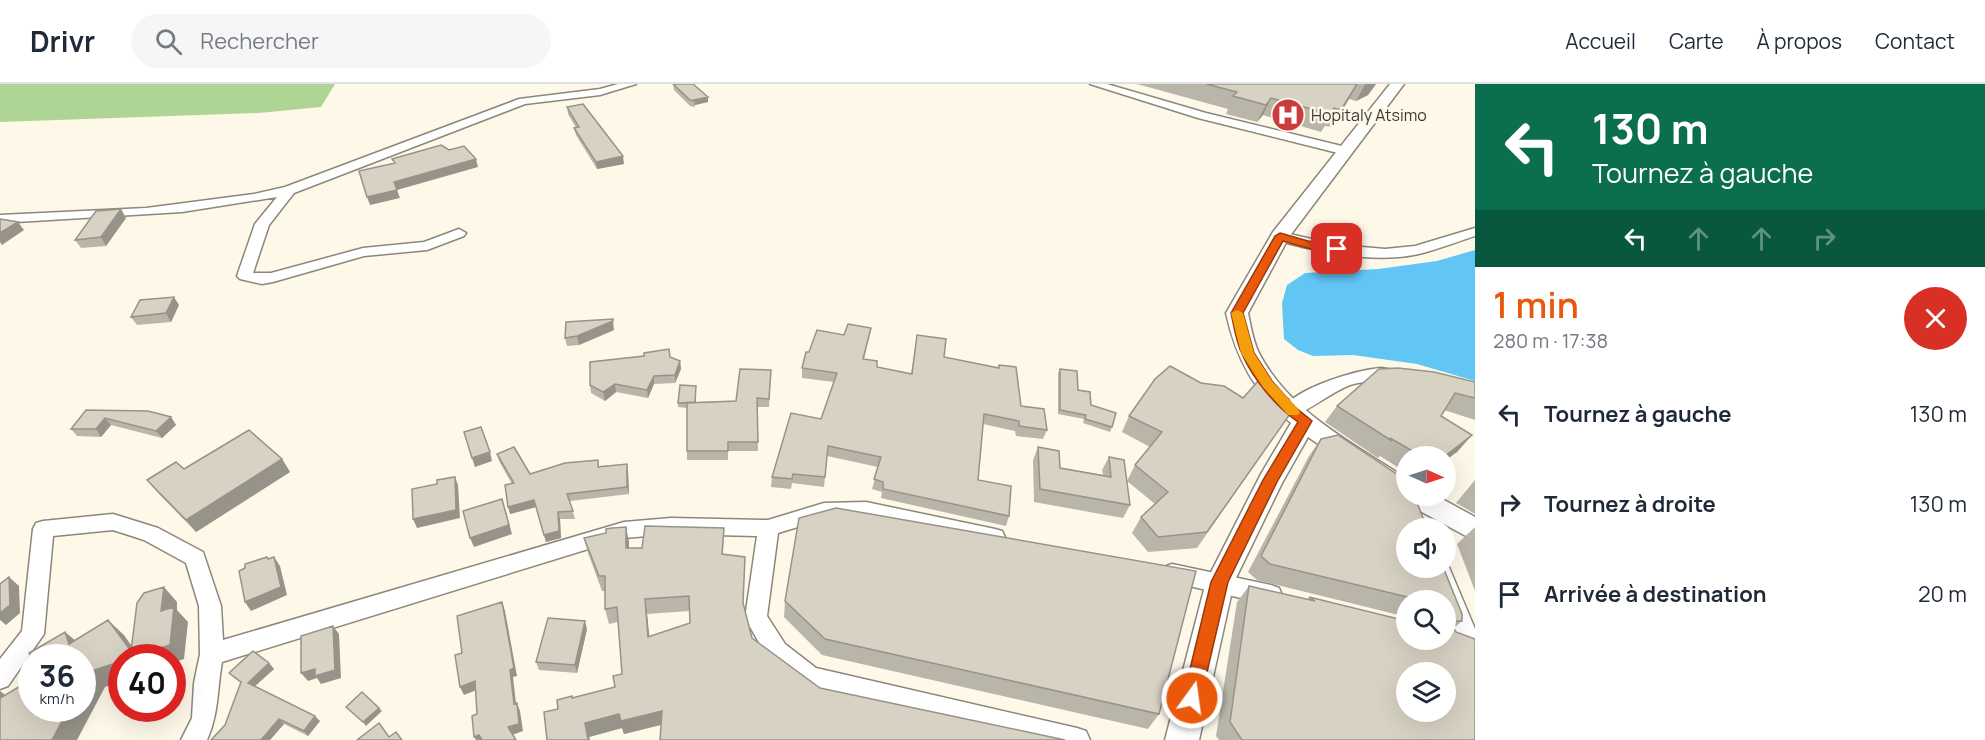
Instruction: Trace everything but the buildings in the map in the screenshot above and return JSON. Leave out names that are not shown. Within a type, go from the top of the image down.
[{"type":"street","points":[[0,219],[215,205],[289,190],[523,101],[600,92],[631,84]]},
{"type":"street","points":[[1095,84],[1202,116],[1346,151]]},
{"type":"street","points":[[1396,489],[1298,416],[1267,384],[1248,353],[1237,313],[1280,236],[1397,84]]},
{"type":"street","points":[[289,190],[262,224],[245,276],[262,279],[273,277],[363,252],[427,246],[459,233]]},
{"type":"street","points":[[1280,236],[1306,244],[1337,249],[1400,253],[1475,232]]},
{"type":"street","points":[[1182,740],[1220,582],[1270,480],[1298,416],[1324,389],[1365,376],[1389,374],[1411,378]]},
{"type":"street","points":[[1424,506],[1475,530]]},
{"type":"street","points":[[212,654],[624,530],[671,526],[768,528],[824,511],[866,510],[1014,540]]},
{"type":"street","points":[[0,678],[33,634],[43,529],[113,522],[151,534],[195,558],[210,606],[212,654],[206,683],[204,719],[194,740]]},
{"type":"street","points":[[768,528],[756,618],[777,652],[810,678],[1077,740]]},
{"type":"street","points":[[1151,568],[1286,598]]},
{"type":"street","points":[[1444,578],[1473,649]]},
{"type":"street","points":[[1456,642],[1473,649]]},
{"type":"green space","points":[[0,84],[335,84],[321,107],[259,113],[0,122]]},
{"type":"water","points":[[1475,250],[1475,381],[1417,364],[1353,355],[1313,356],[1298,350],[1284,339],[1282,303],[1287,285],[1305,273],[1378,269],[1437,261]]},
{"type":"slow traffic","points":[[1237,313],[1248,353],[1267,384],[1293,412]]},
{"type":"place","name":"Hopitaly Atsimo","points":[[1288,115]]},
{"type":"route","points":[[1192,698],[1220,582],[1270,480],[1305,421],[1291,410],[1267,384],[1248,353],[1237,313],[1280,236],[1306,244],[1337,249]]}]
